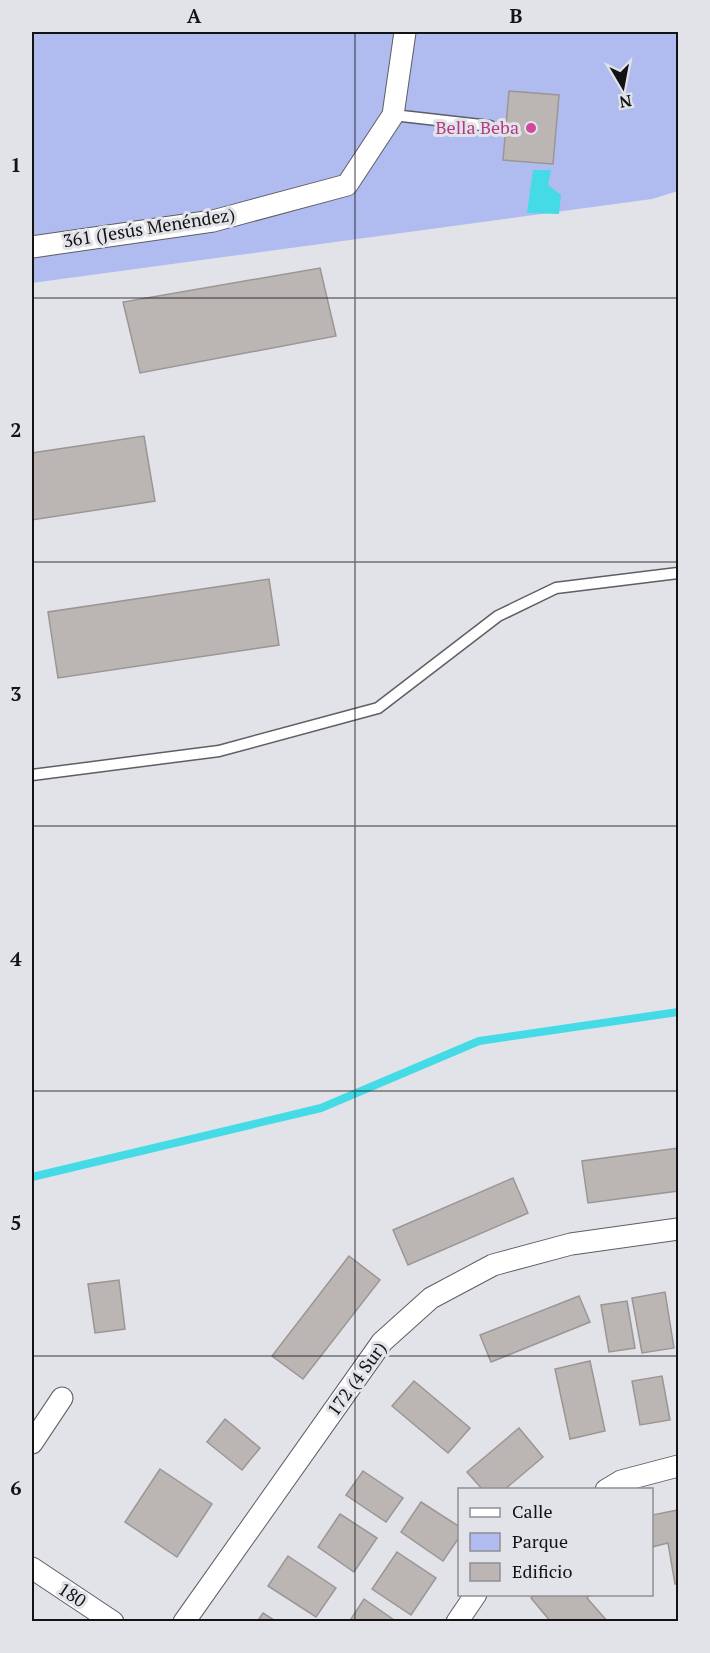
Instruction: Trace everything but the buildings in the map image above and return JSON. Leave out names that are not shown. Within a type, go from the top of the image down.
[{"type":"street","name":"361 (Jesús Menéndez)","points":[[32,247],[213,221],[347,185],[393,115],[405,32]]},
{"type":"street","name":"172 (4 Sur)","points":[[184,1622],[382,1342],[430,1298],[493,1265],[571,1244],[678,1230]]},
{"type":"street","points":[[32,1443],[62,1398]]},
{"type":"street","points":[[609,1488],[621,1481],[678,1466]]},
{"type":"street","name":"180","points":[[32,1568],[112,1622]]},
{"type":"street","points":[[457,1622],[475,1596]]},
{"type":"lane","points":[[393,115],[490,126]]},
{"type":"lane","points":[[32,775],[219,750],[378,708],[498,616],[556,588],[678,573]]},
{"type":"green space","points":[[32,32],[678,32],[678,191],[652,199],[32,283]]},
{"type":"shaded area","points":[[533,170],[551,170],[548,185],[561,195],[559,214],[527,213]]},
{"type":"waterway","points":[[32,1177],[321,1108],[479,1041],[678,1012]]},
{"type":"place","name":"Bella Beba","points":[[531,128]]}]
